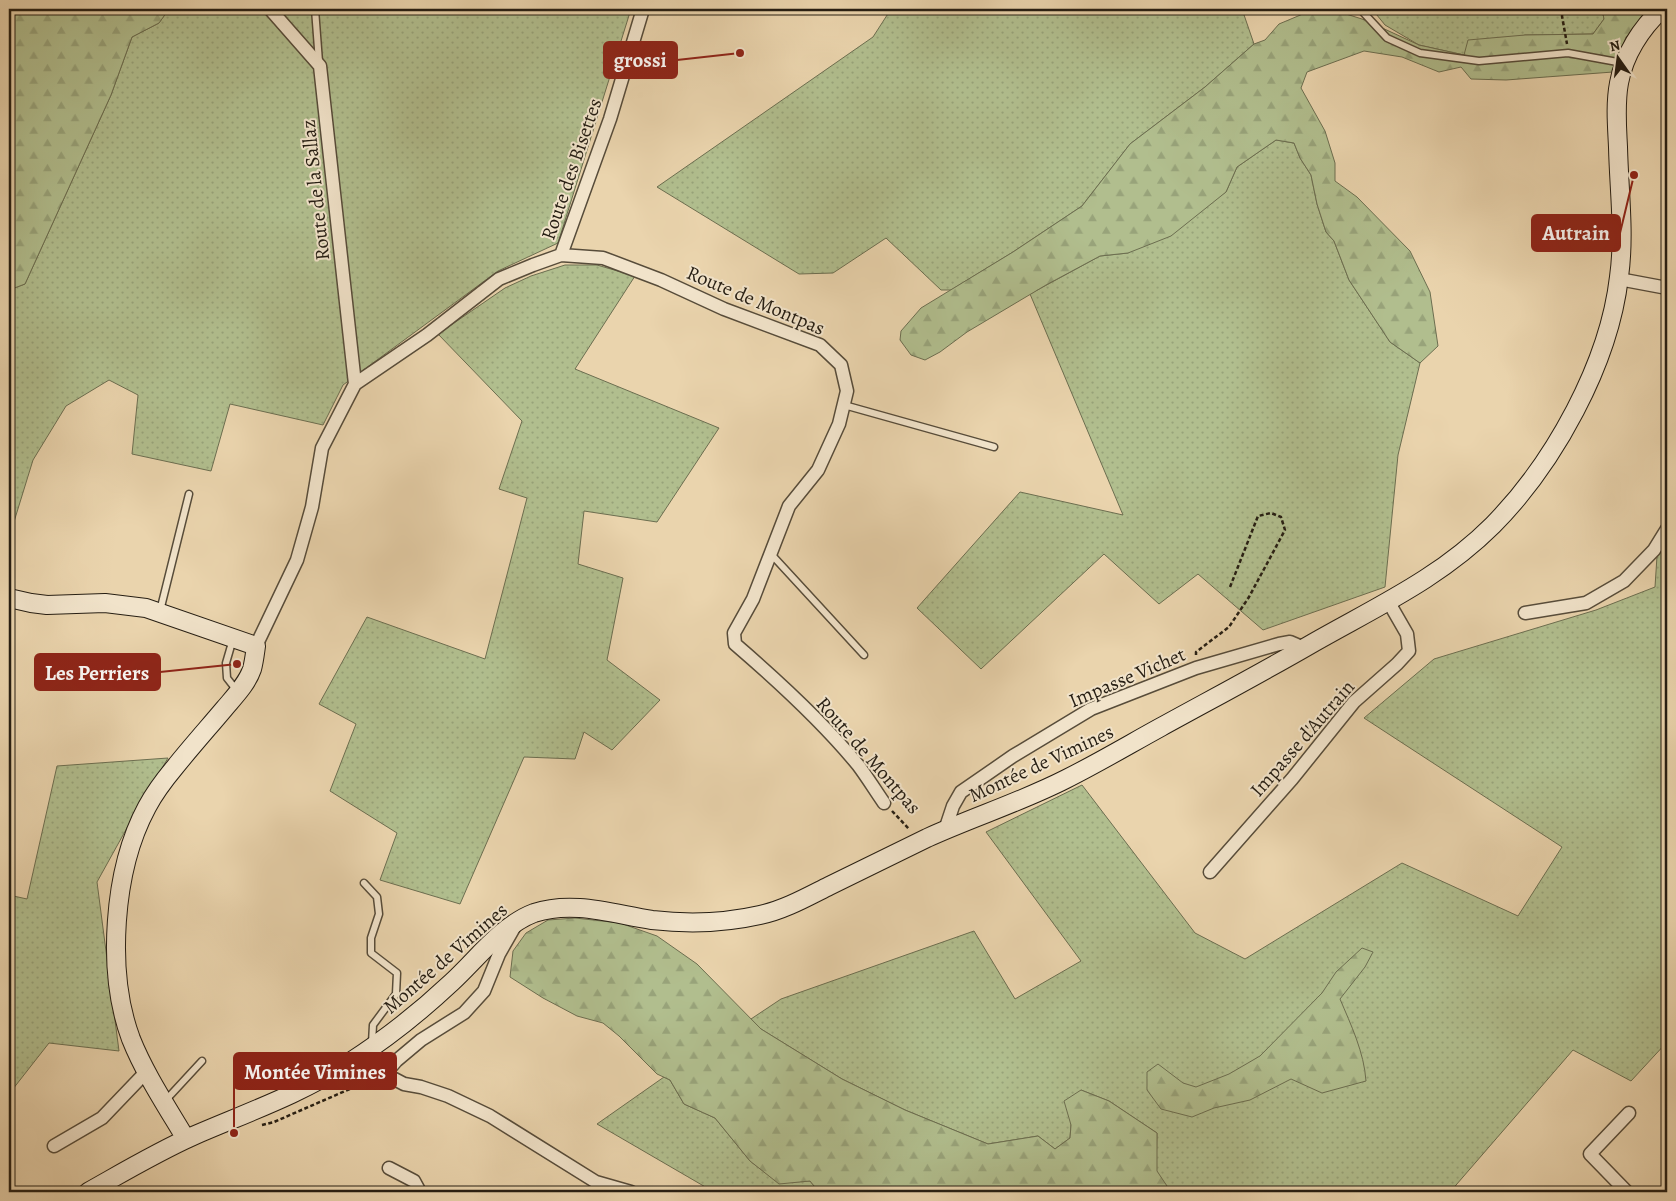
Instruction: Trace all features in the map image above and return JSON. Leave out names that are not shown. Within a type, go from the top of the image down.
[{"type":"street","points":[[270,9],[320,66]]},
{"type":"street","name":"Route des Bisettes","points":[[561,255],[610,118],[643,9]]},
{"type":"street","name":"Montée de Vimines","points":[[88,1192],[186,1139],[323,1078],[372,1047],[425,1007],[517,921],[555,908],[576,907],[670,922],[713,921],[758,916],[776,911],[945,830],[1066,780],[1388,601],[1451,563],[1500,518],[1534,477],[1561,436],[1581,399],[1601,351],[1613,311],[1619,279],[1622,230],[1616,110],[1619,83],[1625,63],[1640,33],[1662,9]]},
{"type":"street","name":"Route de la Sallaz","points":[[320,66],[355,384]]},
{"type":"street","name":"Route de Montpas","points":[[355,384],[427,335],[499,279],[561,255],[604,258],[661,280],[724,308],[820,345],[841,365],[847,391],[840,424],[818,470],[789,506],[753,599],[734,633],[735,644],[776,680],[845,750],[884,803]]},
{"type":"street","points":[[1619,279],[1667,288]]},
{"type":"street","points":[[186,1139],[147,1071],[132,1040],[120,996],[116,928],[123,875],[138,826],[158,789],[176,765],[239,692],[252,669],[256,646],[297,560],[312,507],[322,448],[355,384]]},
{"type":"street","points":[[1525,613],[1586,603],[1624,580],[1654,550],[1667,529]]},
{"type":"street","points":[[9,598],[47,605],[126,604],[159,612],[256,646]]},
{"type":"street","name":"Impasse d'Autrain","points":[[1210,872],[1292,779],[1354,702],[1409,651],[1407,634],[1388,601]]},
{"type":"street","name":"Impasse Vichet","points":[[945,830],[952,806],[961,792],[1013,756],[1091,708],[1203,666],[1279,644],[1290,642],[1304,648]]},
{"type":"street","points":[[517,921],[499,954],[484,991],[464,1013],[421,1040],[396,1061],[385,1074],[404,1084],[421,1087],[448,1096],[490,1116],[596,1182],[631,1192]]},
{"type":"street","points":[[54,1146],[102,1118],[147,1071]]},
{"type":"street","points":[[1627,1192],[1590,1154],[1629,1113]]},
{"type":"street","points":[[389,1168],[414,1181],[420,1192]]},
{"type":"lane","points":[[315,9],[320,66]]},
{"type":"lane","points":[[1360,9],[1387,38],[1420,53],[1479,61],[1568,53],[1625,63]]},
{"type":"lane","points":[[844,405],[994,447]]},
{"type":"lane","points":[[159,612],[190,494]]},
{"type":"lane","points":[[770,553],[864,655]]},
{"type":"lane","points":[[233,638],[226,663],[227,678],[239,692]]},
{"type":"lane","points":[[364,883],[377,897],[379,914],[371,938],[371,953],[397,973],[396,994],[373,1025],[372,1047]]},
{"type":"lane","points":[[164,1101],[202,1061]]},
{"type":"path","points":[[1565,9],[1562,16],[1568,53]]},
{"type":"path","points":[[1203,666],[1196,659],[1196,652],[1230,627],[1249,597],[1284,530],[1281,517],[1271,513],[1258,516],[1230,587]]},
{"type":"path","name":"Route de Montpas","points":[[884,803],[920,842]]},
{"type":"green space","points":[[9,9],[169,9],[159,23],[132,37],[111,95],[25,284],[9,290]]},
{"type":"green space","points":[[169,9],[631,9],[558,243],[498,271],[343,385],[323,425],[230,404],[211,471],[132,454],[138,395],[109,380],[66,406],[33,460],[9,538],[9,290],[25,284],[111,95],[132,37],[159,23]]},
{"type":"green space","points":[[891,9],[1242,9],[1254,44],[1205,87],[1130,144],[1082,206],[951,290],[941,290],[886,238],[833,273],[799,274],[657,187],[873,37]]},
{"type":"green space","points":[[1372,9],[1602,9],[1604,19],[1593,34],[1525,35],[1464,55],[1419,45],[1385,25]]},
{"type":"green space","points":[[1602,9],[1653,9],[1626,37],[1613,72],[1506,80],[1471,79],[1461,67],[1439,72],[1402,57],[1364,51],[1307,72],[1301,88],[1325,131],[1335,163],[1335,181],[1357,197],[1410,251],[1430,292],[1438,346],[1420,363],[1390,342],[1349,280],[1334,241],[1326,232],[1317,204],[1311,175],[1300,158],[1294,143],[1276,140],[1237,167],[1226,192],[1171,236],[1128,253],[1100,256],[1046,285],[967,332],[940,352],[925,360],[911,355],[900,340],[901,331],[921,308],[1013,252],[1082,206],[1130,144],[1205,87],[1254,44],[1265,40],[1279,24],[1310,11],[1343,13],[1365,20],[1419,45],[1464,55],[1468,40],[1525,35],[1593,34],[1604,19]]},
{"type":"green space","points":[[1276,140],[1294,143],[1300,158],[1311,175],[1317,204],[1326,232],[1334,241],[1349,280],[1390,342],[1420,363],[1398,455],[1385,587],[1263,630],[1198,574],[1159,604],[1104,554],[981,669],[917,608],[1020,492],[1123,515],[1030,294],[1100,256],[1128,253],[1226,192],[1237,167]]},
{"type":"green space","points":[[565,265],[597,265],[635,276],[575,369],[719,428],[657,522],[584,511],[578,564],[623,578],[607,660],[660,700],[612,750],[584,732],[575,759],[524,757],[460,904],[380,880],[397,833],[330,791],[356,724],[319,704],[367,617],[485,659],[527,498],[499,489],[522,421],[438,334],[505,288],[531,276]]},
{"type":"green space","points":[[1667,541],[1667,1042],[1631,1081],[1573,1050],[1450,1192],[1171,1192],[1156,1171],[1157,1133],[1109,1101],[1081,1090],[1071,1125],[1070,1138],[1055,1149],[1038,1136],[988,1144],[905,1110],[842,1079],[761,1029],[751,1019],[781,999],[974,931],[1015,999],[1081,961],[986,832],[1082,785],[1195,933],[1245,959],[1402,863],[1518,916],[1562,847],[1364,718],[1434,659],[1596,610],[1655,587],[1657,556]]},
{"type":"green space","points":[[168,758],[97,882],[119,1051],[49,1043],[9,1094],[9,895],[27,899],[57,766]]},
{"type":"green space","points":[[575,918],[620,923],[657,936],[697,964],[761,1029],[842,1079],[905,1110],[988,1144],[1038,1136],[1055,1149],[1070,1138],[1071,1125],[1064,1101],[1081,1090],[1109,1101],[1157,1133],[1157,1171],[1171,1192],[819,1192],[810,1181],[779,1184],[750,1161],[715,1118],[684,1104],[670,1080],[657,1074],[619,1036],[603,1023],[577,1016],[543,998],[510,977],[513,951],[526,933],[548,920]]},
{"type":"green space","points":[[1362,948],[1373,952],[1365,967],[1340,999],[1360,1049],[1366,1081],[1322,1093],[1291,1079],[1250,1100],[1214,1108],[1192,1117],[1161,1109],[1147,1090],[1147,1072],[1158,1064],[1183,1083],[1196,1087],[1229,1074],[1260,1056],[1322,993],[1336,972]]},
{"type":"green space","points":[[664,1077],[670,1080],[684,1104],[715,1118],[750,1161],[779,1183],[810,1181],[819,1192],[714,1192],[597,1124]]},
{"type":"place","name":"grossi","points":[[740,53]]},
{"type":"place","name":"Autrain","points":[[1634,175]]},
{"type":"place","name":"Les Perriers","points":[[237,664]]},
{"type":"place","name":"Montée Vimines","points":[[234,1133]]}]
